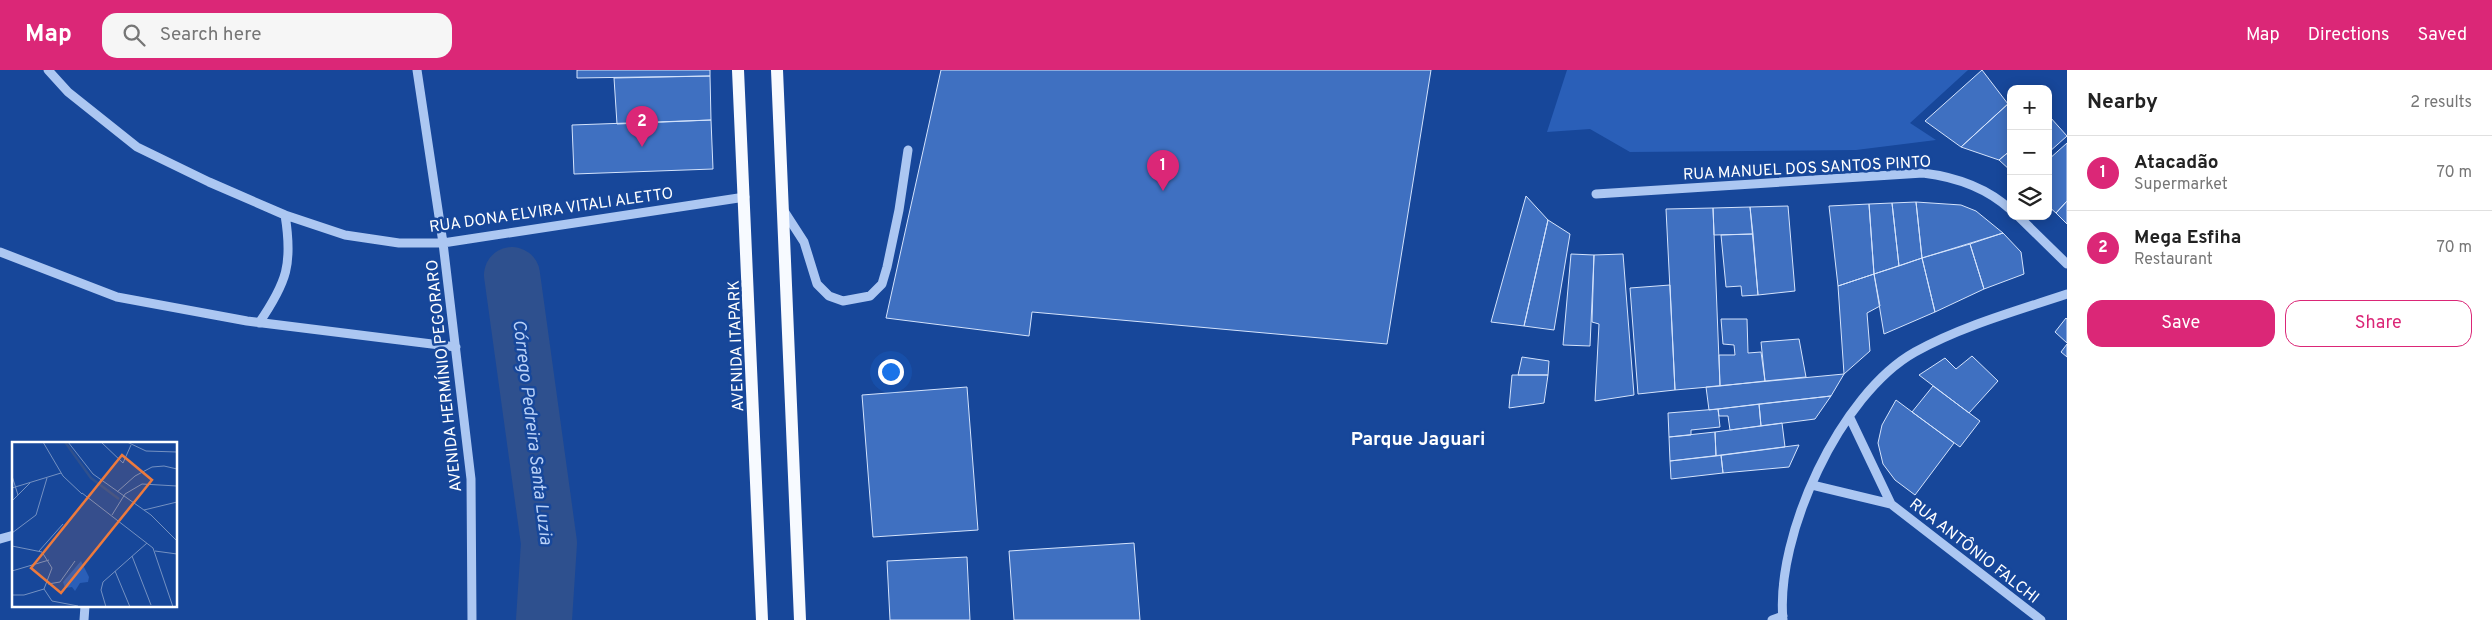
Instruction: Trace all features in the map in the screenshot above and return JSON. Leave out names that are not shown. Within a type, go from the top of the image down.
[{"type":"main road","name":"AVENIDA ITAPARK","points":[[738,70],[762,620]]},
{"type":"main road","points":[[778,70],[800,620]]},
{"type":"street","name":"RUA DONA ELVIRA VITALI ALETTO","points":[[48,70],[68,92],[137,147],[209,182],[285,215],[345,235],[399,243],[443,243],[745,197]]},
{"type":"street","name":"AVENIDA HERMÍNIO PEGORARO","points":[[417,70],[443,243],[472,479],[472,620]]},
{"type":"street","points":[[783,210],[804,242],[816,284],[829,296],[843,301],[870,296],[882,284],[888,267],[908,150]]},
{"type":"street","name":"RUA MANUEL DOS SANTOS PINTO","points":[[1596,194],[1923,174],[1951,177],[1979,188],[2007,207]]},
{"type":"street","points":[[260,323],[284,282],[289,262],[289,237],[285,215]]},
{"type":"street","points":[[2022,220],[2067,264]]},
{"type":"street","points":[[0,252],[117,297],[260,323],[456,347]]},
{"type":"street","points":[[1772,620],[1783,618],[1784,571],[1796,525],[1827,450],[1877,383],[1914,353],[1982,323],[2067,294]]},
{"type":"street","name":"RUA ANTÔNIO FALCHI","points":[[1850,418],[1890,504]]},
{"type":"street","name":"RUA ANTÔNIO FALCHI","points":[[1812,486],[1890,504],[2041,620]]},
{"type":"shaded area","points":[[1567,70],[1968,70],[1910,123],[1936,140],[1856,150],[1630,152],[1590,129],[1547,132]]},
{"type":"building","points":[[577,70],[710,70],[710,76],[577,78]]},
{"type":"building","points":[[941,70],[1431,70],[1387,344],[1032,312],[1029,336],[886,318]]},
{"type":"building","points":[[1982,70],[2007,103],[2007,105],[1961,147],[1925,121]]},
{"type":"building","points":[[710,76],[711,120],[617,124],[614,78]]},
{"type":"building","points":[[2007,105],[2007,153],[1999,160],[1961,147]]},
{"type":"building","points":[[2052,119],[2067,136],[2052,149]]},
{"type":"building","points":[[711,120],[713,169],[574,174],[572,125]]},
{"type":"building","points":[[2067,143],[2067,201],[2056,213],[2052,210],[2052,156]]},
{"type":"building","points":[[2007,153],[2007,167],[1999,160]]},
{"type":"building","points":[[1526,196],[1548,220],[1524,326],[1491,322]]},
{"type":"building","points":[[2067,201],[2067,224],[2056,213]]},
{"type":"building","points":[[1916,202],[1961,205],[1976,211],[2003,233],[1922,258]]},
{"type":"building","points":[[1916,202],[1922,258],[1899,266],[1892,203]]},
{"type":"building","points":[[1892,203],[1899,266],[1874,274],[1869,204]]},
{"type":"building","points":[[1869,204],[1874,274],[1838,286],[1829,206]]},
{"type":"building","points":[[1788,206],[1795,291],[1758,295],[1750,207]]},
{"type":"building","points":[[1750,207],[1753,234],[1714,235],[1713,208]]},
{"type":"building","points":[[1713,208],[1720,386],[1675,390],[1666,209]]},
{"type":"building","points":[[1548,220],[1570,234],[1554,330],[1524,326]]},
{"type":"building","points":[[2003,233],[2021,252],[2024,274],[1984,289],[1970,244]]},
{"type":"building","points":[[1753,234],[1758,295],[1742,296],[1741,286],[1726,287],[1721,235]]},
{"type":"building","points":[[1970,244],[1984,289],[1935,312],[1922,258]]},
{"type":"building","points":[[1571,254],[1594,255],[1590,346],[1563,345]]},
{"type":"building","points":[[1623,254],[1634,395],[1595,401],[1599,324],[1592,322],[1594,255]]},
{"type":"building","points":[[1922,258],[1935,312],[1884,334],[1874,274]]},
{"type":"building","points":[[1874,274],[1880,306],[1867,313],[1870,351],[1844,374],[1838,286]]},
{"type":"building","points":[[1670,285],[1675,390],[1638,394],[1630,288]]},
{"type":"building","points":[[1721,319],[1747,319],[1748,353],[1761,352],[1765,381],[1720,386],[1719,355],[1735,355],[1734,345],[1723,344]]},
{"type":"building","points":[[2067,319],[2067,343],[2055,332]]},
{"type":"building","points":[[1799,339],[1806,377],[1765,381],[1761,342]]},
{"type":"building","points":[[2067,344],[2067,357],[2061,352]]},
{"type":"building","points":[[1972,356],[1998,381],[1969,413],[1919,375],[1945,358],[1956,369]]},
{"type":"building","points":[[1522,357],[1549,361],[1548,375],[1518,375]]},
{"type":"building","points":[[1844,374],[1831,396],[1709,410],[1706,387]]},
{"type":"building","points":[[1512,375],[1548,375],[1544,403],[1509,408]]},
{"type":"building","points":[[1933,386],[1980,421],[1960,447],[1912,412]]},
{"type":"building","points":[[967,387],[978,530],[873,537],[862,395]]},
{"type":"building","points":[[1831,396],[1815,419],[1761,426],[1759,404]]},
{"type":"building","points":[[1896,400],[1954,443],[1915,495],[1895,480],[1883,464],[1878,443],[1882,425]]},
{"type":"building","points":[[1759,404],[1761,426],[1730,430],[1728,416],[1719,416],[1718,409]]},
{"type":"building","points":[[1718,409],[1720,427],[1691,430],[1691,435],[1669,437],[1668,413]]},
{"type":"building","points":[[1782,423],[1785,447],[1716,456],[1715,432]]},
{"type":"building","points":[[1715,432],[1716,456],[1670,461],[1669,437]]},
{"type":"building","points":[[1799,445],[1789,467],[1723,473],[1721,455]]},
{"type":"building","points":[[1721,455],[1723,473],[1671,479],[1670,461]]},
{"type":"building","points":[[1134,543],[1140,620],[1014,620],[1009,551]]},
{"type":"building","points":[[967,557],[970,620],[890,620],[887,561]]},
{"type":"waterway","name":"Córrego Pedreira Santa Luzia","points":[[512,275],[549,543],[544,620]]},
{"type":"place","name":"Mega Esfiha","points":[[642,147]]},
{"type":"place","name":"Atacadão","points":[[1163,191]]},
{"type":"district","name":"Parque Jaguari","points":[[1418,438]]}]
